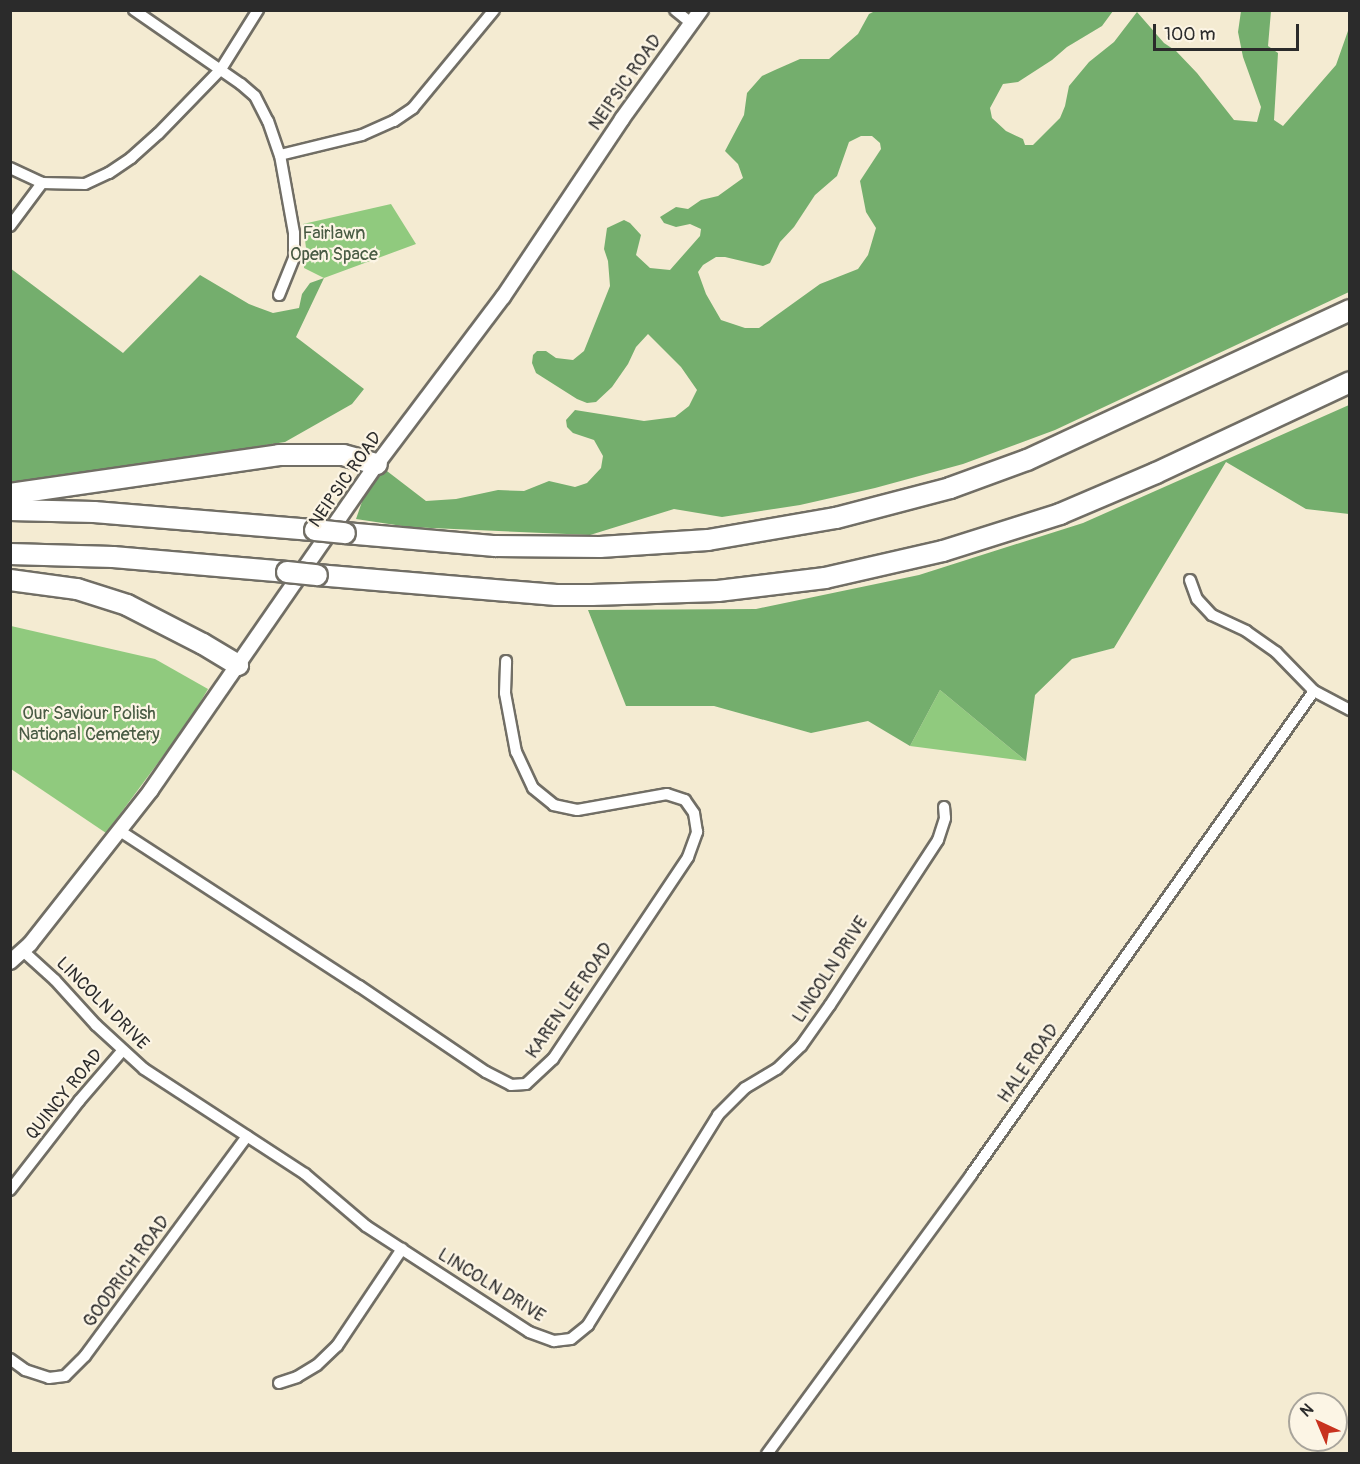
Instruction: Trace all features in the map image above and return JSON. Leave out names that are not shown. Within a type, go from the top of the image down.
[{"type":"highway","points":[[10,510],[111,513],[495,546],[600,548],[708,540],[825,521],[922,496],[1020,463],[1350,310]]},
{"type":"highway","points":[[10,554],[121,558],[592,596],[725,590],[825,578],[952,549],[1060,514],[1150,476],[1350,382]]},
{"type":"highway","points":[[10,494],[279,455],[343,455],[377,464]]},
{"type":"highway","points":[[10,580],[77,589],[127,605],[203,644],[238,665]]},
{"type":"street","points":[[134,10],[221,69],[255,96],[280,154],[294,233],[294,258],[279,295]]},
{"type":"street","points":[[10,168],[42,183],[86,184],[131,158],[158,134],[221,69],[258,10]]},
{"type":"street","points":[[280,154],[363,135],[394,121],[413,108],[494,10]]},
{"type":"street","points":[[675,10],[691,23]]},
{"type":"street","name":"NEIPSIC ROAD","points":[[10,962],[22,951],[120,831],[377,464],[502,297],[622,119],[701,10]]},
{"type":"street","points":[[10,226],[42,183]]},
{"type":"street","points":[[1190,580],[1197,599],[1212,615],[1246,631],[1276,651],[1314,691],[1350,710]]},
{"type":"street","name":"KAREN LEE ROAD","points":[[120,831],[359,986],[486,1072],[511,1085],[526,1084],[553,1059],[688,857],[697,832],[694,813],[685,800],[667,794],[577,810],[555,805],[533,788],[516,752],[505,693],[506,661]]},
{"type":"street","name":"HALE ROAD","points":[[767,1454],[971,1175],[1314,691]]},
{"type":"street","name":"LINCOLN DRIVE","points":[[22,951],[144,1069],[304,1174],[366,1226],[529,1332],[554,1341],[571,1339],[588,1325],[718,1114],[745,1088],[777,1069],[801,1046],[830,1005],[938,840],[945,818],[944,807]]},
{"type":"street","name":"QUINCY ROAD","points":[[10,1190],[79,1101],[123,1050]]},
{"type":"street","name":"GOODRICH ROAD","points":[[10,1359],[25,1370],[49,1378],[65,1376],[85,1356],[247,1136]]},
{"type":"street","points":[[279,1383],[297,1377],[317,1365],[337,1346],[402,1249]]},
{"type":"green space","points":[[877,10],[1113,11],[1102,26],[1067,47],[1052,60],[1018,82],[1003,84],[990,108],[992,118],[1006,131],[1023,139],[1025,145],[1033,145],[1060,118],[1069,86],[1089,62],[1114,42],[1137,12],[1164,43],[1176,51],[1197,73],[1234,120],[1257,122],[1261,107],[1243,57],[1238,32],[1241,11],[1271,11],[1268,46],[1278,53],[1274,120],[1283,126],[1336,65],[1349,28],[1349,292],[1055,430],[963,464],[875,488],[800,505],[722,517],[674,509],[590,535],[409,527],[356,519],[364,496],[383,468],[426,501],[456,499],[498,490],[524,491],[549,481],[575,487],[587,483],[601,468],[603,456],[594,440],[573,433],[567,427],[566,420],[575,410],[644,421],[675,417],[689,406],[697,390],[681,367],[648,334],[636,347],[628,364],[612,387],[596,402],[587,403],[577,399],[536,373],[532,363],[533,355],[537,351],[546,351],[556,358],[573,360],[584,351],[610,286],[608,261],[604,249],[607,228],[624,220],[630,223],[641,235],[636,255],[650,268],[670,270],[700,236],[701,229],[690,224],[676,227],[664,223],[660,217],[676,207],[688,209],[701,200],[718,196],[743,178],[738,164],[725,151],[744,115],[747,93],[762,76],[800,59],[829,59],[858,34],[869,14]],"holes":[[[861,136],[872,136],[880,143],[881,149],[860,181],[866,212],[876,228],[868,255],[858,269],[820,284],[759,328],[745,328],[721,320],[706,294],[698,272],[703,265],[716,257],[763,266],[770,263],[780,242],[794,227],[815,195],[837,176],[849,142]]]},
{"type":"green space","name":"Fairlawn Open Space","points":[[391,204],[416,244],[324,278],[304,268],[306,248],[303,224]]},
{"type":"green space","points":[[10,268],[123,353],[200,275],[249,304],[273,313],[299,308],[302,294],[310,283],[324,278],[296,337],[364,389],[352,404],[285,442],[11,485]]},
{"type":"green space","points":[[1349,405],[1349,514],[1306,509],[1226,462],[1114,648],[1072,659],[1035,695],[1026,761],[940,690],[910,746],[868,721],[811,733],[714,706],[626,706],[588,610],[756,609],[919,575],[1083,523]]},
{"type":"green space","name":"Our Saviour Polish National Cemetery","points":[[11,626],[155,659],[208,689],[189,721],[106,833],[11,769]]},
{"type":"green space","points":[[940,690],[1026,761],[910,746]]}]
